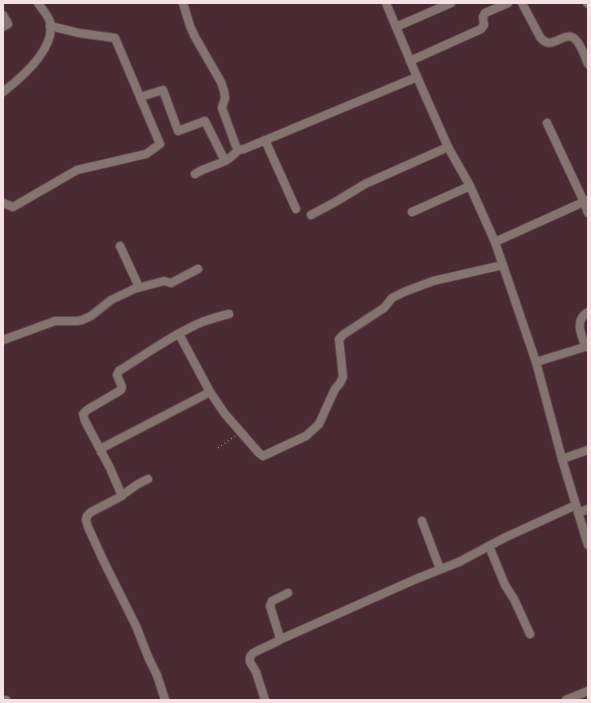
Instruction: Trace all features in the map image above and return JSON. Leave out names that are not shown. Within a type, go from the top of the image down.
[{"type":"street","points":[[3,92],[21,78],[47,45],[50,26],[49,19],[38,3]]},
{"type":"street","points":[[183,3],[193,33],[222,86],[225,98],[222,108],[238,150]]},
{"type":"street","points":[[386,3],[448,147],[470,186],[495,242],[536,362],[562,459],[588,545]]},
{"type":"street","points":[[396,27],[451,3]]},
{"type":"street","points":[[410,61],[481,29],[484,25],[483,17],[485,13],[508,3]]},
{"type":"street","points":[[522,3],[543,42],[553,42],[568,36],[572,37],[578,43],[588,64]]},
{"type":"street","points":[[3,15],[8,24],[3,28]]},
{"type":"street","points":[[3,203],[12,207],[77,170],[146,154],[160,144],[115,38],[79,33],[50,26]]},
{"type":"street","points":[[195,174],[225,161],[234,155],[238,150],[417,78]]},
{"type":"street","points":[[140,97],[163,90],[178,132],[205,121],[225,161]]},
{"type":"street","points":[[547,123],[586,201],[588,213]]},
{"type":"street","points":[[265,140],[296,209]]},
{"type":"street","points":[[311,215],[366,184],[448,147]]},
{"type":"street","points":[[412,212],[470,186]]},
{"type":"street","points":[[495,242],[586,201]]},
{"type":"street","points":[[120,246],[139,287]]},
{"type":"street","points":[[179,334],[210,392],[225,414],[261,456],[263,456],[306,436],[319,424],[335,389],[342,380],[343,372],[340,337],[384,308],[390,300],[404,292],[433,281],[503,266]]},
{"type":"street","points":[[3,340],[55,320],[82,320],[98,311],[107,302],[139,287],[164,281],[171,283],[198,269]]},
{"type":"street","points":[[536,362],[587,346],[579,327],[582,317],[588,312]]},
{"type":"street","points":[[122,496],[101,449],[85,421],[83,414],[87,410],[121,390],[122,387],[117,375],[119,372],[179,334],[203,322],[229,314]]},
{"type":"street","points":[[101,449],[210,392]]},
{"type":"street","points":[[562,459],[588,450]]},
{"type":"street","points":[[148,479],[138,484],[122,496],[91,512],[86,516],[86,520],[104,562],[136,626],[157,675],[165,700]]},
{"type":"street","points":[[265,700],[256,672],[250,662],[250,657],[258,650],[416,579],[459,562],[504,538],[577,509],[588,509]]},
{"type":"street","points":[[422,521],[440,570]]},
{"type":"street","points":[[489,546],[505,585],[514,599],[530,634]]},
{"type":"street","points":[[280,640],[270,606],[272,602],[288,593]]},
{"type":"street","points":[[566,700],[588,691]]},
{"type":"path","points":[[218,448],[240,432]]}]
